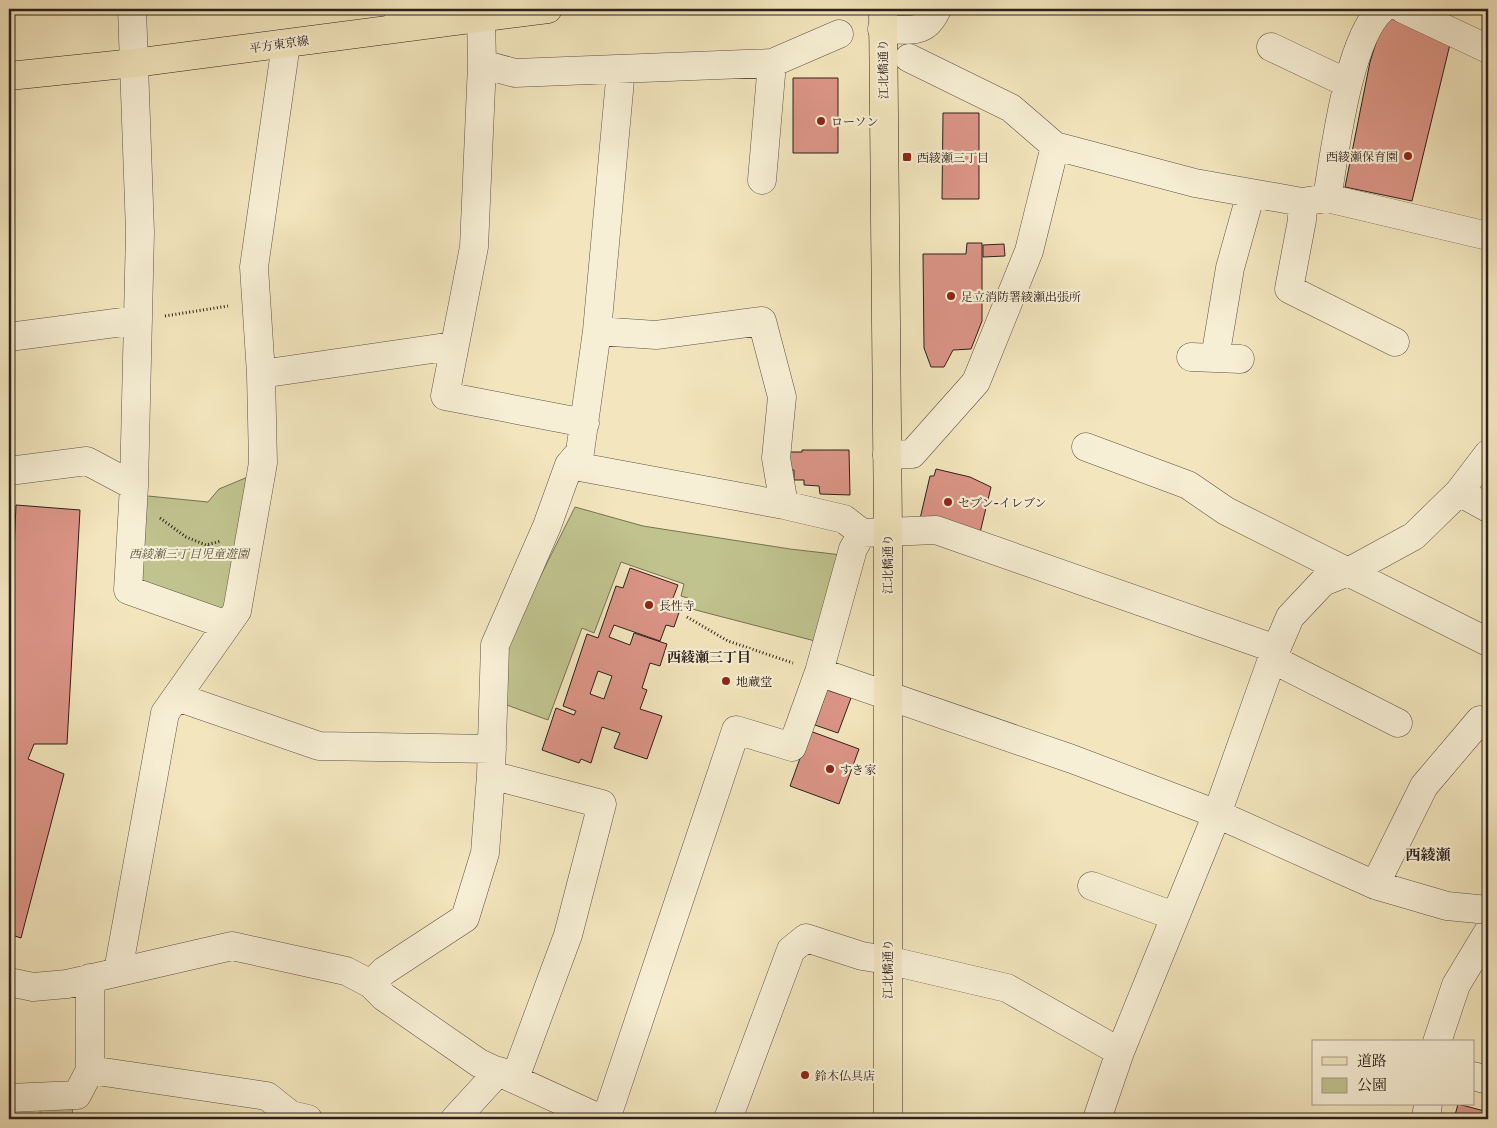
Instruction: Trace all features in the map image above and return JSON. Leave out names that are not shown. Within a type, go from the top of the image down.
[{"type":"main road","name":"平方東京線","points":[[9,76],[286,44],[399,18],[481,17],[548,9]]},
{"type":"main road","name":"江北橋通り","points":[[883,19],[887,455],[875,532],[886,695],[888,1119]]},
{"type":"street","points":[[132,9],[140,232],[134,492],[128,590],[227,626]]},
{"type":"street","points":[[883,19],[922,28],[929,24],[937,9]]},
{"type":"street","points":[[1382,9],[1372,17],[1347,83],[1314,200],[1302,220],[1289,289],[1394,342]]},
{"type":"street","points":[[1403,9],[1488,49]]},
{"type":"street","points":[[481,17],[482,64],[474,248],[453,346],[445,396],[585,423]]},
{"type":"street","points":[[482,64],[515,73],[772,63],[838,34]]},
{"type":"street","points":[[118,971],[165,713],[237,611],[263,463],[261,374],[254,267],[286,44]]},
{"type":"street","points":[[1271,48],[1347,83]]},
{"type":"street","points":[[909,58],[1011,108],[1055,146],[1196,183],[1251,193],[1314,200],[1488,236]]},
{"type":"street","points":[[762,180],[772,63]]},
{"type":"street","points":[[371,984],[384,971],[465,918],[485,853],[491,762],[495,645],[547,526],[569,465],[580,452],[597,331],[621,69]]},
{"type":"street","points":[[887,455],[912,454],[976,382],[1029,251],[1055,146]]},
{"type":"street","points":[[1215,358],[1230,268],[1251,193]]},
{"type":"street","points":[[9,337],[138,320]]},
{"type":"street","points":[[597,331],[656,335],[762,321],[782,397],[776,458],[784,505]]},
{"type":"street","points":[[261,374],[453,346]]},
{"type":"street","points":[[1086,447],[1188,486],[1226,511],[1488,642]]},
{"type":"street","points":[[1097,1119],[1120,1052],[1217,814],[1274,654],[1290,617],[1322,582],[1348,572],[1414,536],[1459,492],[1488,454]]},
{"type":"street","points":[[9,471],[87,461],[134,492]]},
{"type":"street","points":[[569,465],[784,505],[844,519],[875,532],[936,530],[1274,654],[1398,724]]},
{"type":"street","points":[[1459,492],[1488,508]]},
{"type":"street","points":[[606,1119],[736,730],[792,747],[819,672],[853,549],[875,532]]},
{"type":"street","points":[[819,672],[1072,759],[1217,814],[1375,885],[1448,906],[1488,928],[1456,985],[1438,1040]]},
{"type":"street","points":[[177,697],[319,746],[491,762],[602,804],[568,935],[507,1074],[455,1119]]},
{"type":"street","points":[[1375,885],[1424,786],[1480,720],[1488,725]]},
{"type":"street","points":[[1092,886],[1174,916]]},
{"type":"street","points":[[728,1119],[791,950],[806,938],[862,956],[1007,988],[1120,1052]]},
{"type":"street","points":[[9,982],[33,987],[67,984],[232,946],[346,971],[371,984],[384,997],[479,1063],[507,1074],[600,1119]]},
{"type":"street","points":[[9,1098],[77,1095],[90,1070],[90,978]]},
{"type":"street","points":[[90,1070],[267,1096],[291,1114],[308,1119]]},
{"type":"street","points":[[1474,1076],[1488,1080]]},
{"type":"street","points":[[1426,1119],[1428,1106]]},
{"type":"path","points":[[138,320],[256,302]]},
{"type":"path","points":[[134,492],[186,537],[206,545],[250,534]]},
{"type":"path","points":[[687,617],[728,641],[819,672]]},
{"type":"green space","name":"西綾瀬三丁目児童遊園","points":[[255,474],[224,622],[131,588],[138,495],[208,502],[219,489]]},
{"type":"green space","points":[[575,507],[643,526],[790,549],[842,555],[815,641],[688,608],[691,599],[681,596],[684,584],[621,562],[594,633],[582,628],[548,720],[504,704],[507,653],[523,611]]},
{"type":"green space","points":[[73,1100],[72,1119],[40,1119],[40,1102]]},
{"type":"building","points":[[1389,15],[1451,40],[1412,201],[1345,187],[1370,62],[1382,23]]},
{"type":"building","points":[[793,78],[838,78],[838,153],[793,153]]},
{"type":"building","points":[[943,113],[979,113],[979,199],[942,199]]},
{"type":"building","points":[[967,243],[982,243],[982,321],[971,349],[953,350],[944,367],[931,367],[924,348],[923,254],[966,254]]},
{"type":"building","points":[[1004,244],[1005,256],[983,257],[983,245]]},
{"type":"building","points":[[802,450],[849,450],[850,495],[820,494],[819,486],[804,485],[804,480],[794,480],[794,470],[788,470],[788,452],[802,452]]},
{"type":"building","points":[[936,469],[970,477],[991,487],[979,537],[919,523],[930,476],[934,476]]},
{"type":"building","points":[[16,505],[80,510],[67,744],[34,744],[28,759],[64,774],[21,938],[9,934],[9,665]]},
{"type":"building","points":[[630,568],[678,585],[673,598],[683,601],[674,627],[666,625],[660,641],[614,625],[609,637],[630,645],[634,633],[667,644],[660,666],[650,663],[642,688],[647,690],[640,709],[662,716],[647,759],[614,748],[620,733],[602,727],[591,763],[581,759],[579,763],[542,750],[556,708],[574,715],[576,711],[563,706],[587,634],[598,638],[616,586],[623,588]],"holes":[[[598,671],[612,676],[604,699],[590,694]]]},
{"type":"building","points":[[827,690],[851,698],[838,733],[815,725]]},
{"type":"building","points":[[810,731],[859,749],[839,804],[790,786]]},
{"type":"building","points":[[1457,1106],[1466,1106],[1488,1112],[1488,1119],[1454,1119]]},
{"type":"place","name":"ローソン","points":[[821,121]]},
{"type":"place","name":"西綾瀬保育園","points":[[1408,156]]},
{"type":"place","name":"西綾瀬三丁目","points":[[907,157]]},
{"type":"place","name":"足立消防署綾瀬出張所","points":[[951,296]]},
{"type":"place","name":"セブン-イレブン","points":[[948,502]]},
{"type":"place","name":"長性寺","points":[[649,605]]},
{"type":"place","name":"地蔵堂","points":[[726,681]]},
{"type":"place","name":"すき家","points":[[830,769]]},
{"type":"place","name":"鈴木仏具店","points":[[805,1075]]},
{"type":"district","name":"西綾瀬三丁目","points":[[709,657]]},
{"type":"district","name":"西綾瀬","points":[[1428,854]]}]
